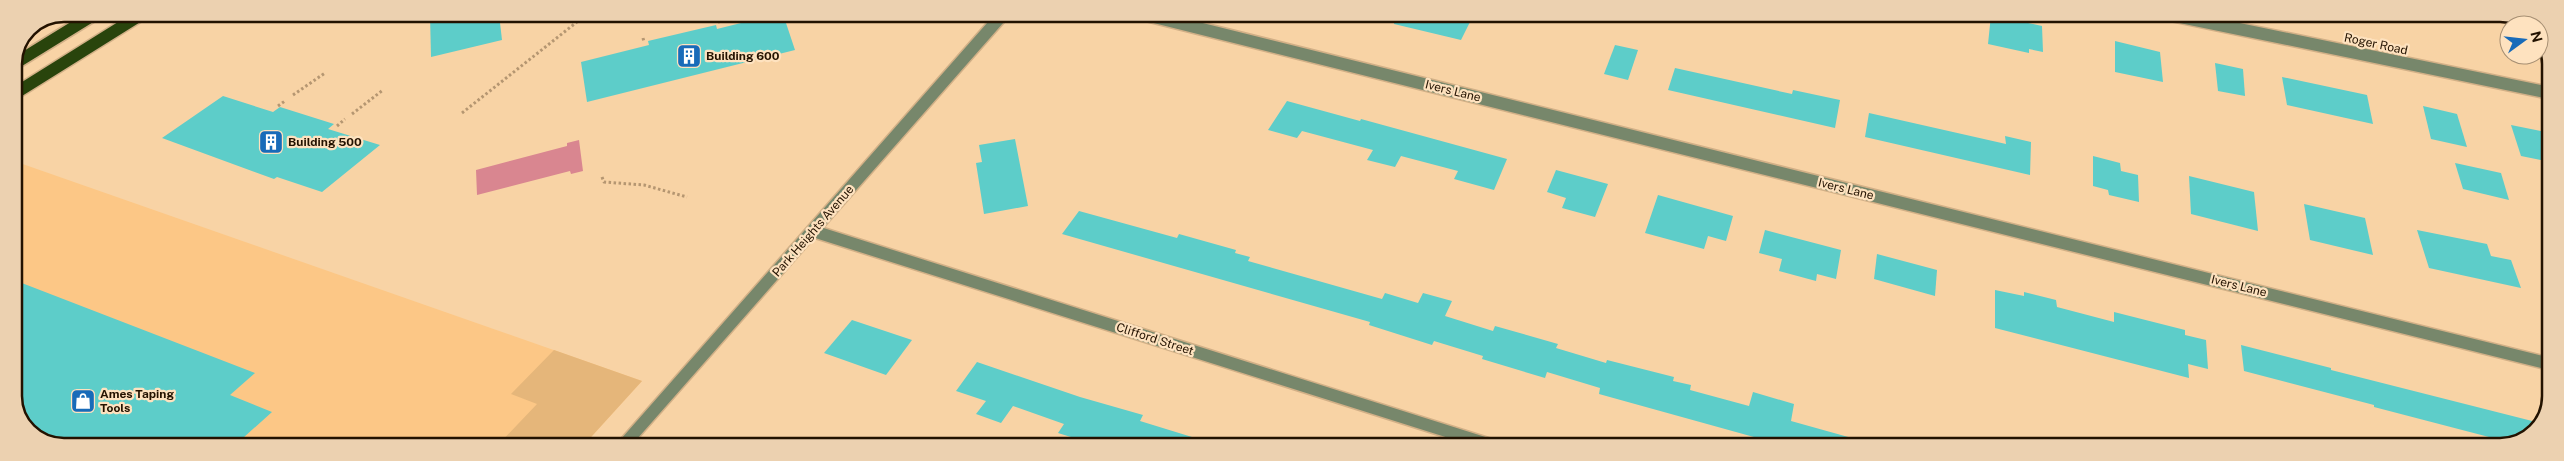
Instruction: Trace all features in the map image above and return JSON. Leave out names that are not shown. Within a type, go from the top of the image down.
[{"type":"main road","points":[[23,59],[83,22]]},
{"type":"main road","points":[[22,89],[129,22]]},
{"type":"street","name":"Park Heights Avenue","points":[[630,438],[996,22]]},
{"type":"street","name":"Ivers Lane","points":[[1176,22],[2541,362]]},
{"type":"street","name":"Roger Road","points":[[2209,23],[2541,91]]},
{"type":"street","name":"Clifford Street","points":[[813,231],[1468,438]]},
{"type":"path","points":[[462,113],[577,22]]},
{"type":"path","points":[[293,95],[325,73]]},
{"type":"path","points":[[352,114],[382,90]]},
{"type":"path","points":[[278,106],[285,101]]},
{"type":"path","points":[[337,126],[345,119]]},
{"type":"path","points":[[602,177],[604,182],[644,185],[686,197]]},
{"type":"shaded area","points":[[579,140],[583,171],[571,174],[570,171],[477,195],[476,170],[567,146],[567,143]]},
{"type":"shaded area","points":[[22,164],[642,381],[590,438],[59,438],[51,436],[43,433],[33,424],[23,405]]},
{"type":"shaded area","points":[[554,350],[642,381],[590,438],[505,438],[537,404],[511,394]]},
{"type":"building","points":[[430,22],[500,22],[502,40],[431,57]]},
{"type":"building","name":"Building 600","points":[[744,22],[786,22],[795,50],[587,102],[581,62],[649,45],[648,41],[716,25],[717,29]]},
{"type":"building","points":[[1394,23],[1470,23],[1461,40]]},
{"type":"building","points":[[1990,23],[2027,23],[2042,26],[2043,52],[2029,49],[2029,53],[1988,44]]},
{"type":"building","points":[[2115,41],[2160,52],[2163,82],[2115,72]]},
{"type":"building","points":[[1615,45],[1638,50],[1628,80],[1604,74]]},
{"type":"building","points":[[2215,63],[2243,69],[2245,96],[2218,91]]},
{"type":"building","points":[[1675,68],[1792,94],[1793,90],[1840,100],[1835,128],[1668,90]]},
{"type":"building","points":[[2282,77],[2367,95],[2373,124],[2287,105]]},
{"type":"building","name":"Building 500","points":[[223,96],[273,112],[280,107],[334,124],[328,129],[380,145],[322,192],[277,177],[274,179],[162,138]]},
{"type":"building","points":[[1287,101],[1507,159],[1494,190],[1454,179],[1458,171],[1401,156],[1395,167],[1367,160],[1373,150],[1302,131],[1297,138],[1268,130]]},
{"type":"building","points":[[2423,106],[2457,114],[2467,147],[2431,139]]},
{"type":"building","points":[[1869,113],[2006,144],[2005,136],[2031,142],[2030,175],[1865,137]]},
{"type":"building","points":[[2511,125],[2541,131],[2541,160],[2521,156]]},
{"type":"building","points":[[1015,139],[1028,206],[984,214],[976,163],[982,162],[979,145]]},
{"type":"building","points":[[2093,156],[2120,163],[2121,171],[2138,175],[2139,202],[2109,195],[2108,190],[2093,186]]},
{"type":"building","points":[[2455,163],[2501,173],[2509,200],[2463,189]]},
{"type":"building","points":[[1556,170],[1608,184],[1595,217],[1562,208],[1566,198],[1547,192]]},
{"type":"building","points":[[2189,176],[2254,192],[2258,231],[2191,214]]},
{"type":"building","points":[[1658,195],[1733,216],[1726,241],[1708,236],[1704,249],[1645,233]]},
{"type":"building","points":[[2304,204],[2365,218],[2373,255],[2310,240]]},
{"type":"building","points":[[1079,211],[1177,238],[1179,234],[1236,250],[1235,253],[1250,257],[1248,261],[1382,299],[1385,293],[1418,303],[1423,293],[1452,301],[1445,316],[1493,331],[1495,326],[1558,344],[1556,348],[1606,363],[1607,360],[1674,377],[1673,381],[1691,385],[1690,390],[1749,406],[1753,392],[1794,404],[1791,421],[1852,438],[1758,438],[1599,394],[1600,388],[1547,372],[1545,378],[1482,359],[1483,356],[1434,341],[1432,345],[1369,325],[1370,322],[1062,234]]},
{"type":"building","points":[[1765,230],[1841,250],[1836,279],[1817,274],[1816,281],[1779,271],[1782,259],[1759,253]]},
{"type":"building","points":[[2417,230],[2487,244],[2491,256],[2511,260],[2521,288],[2429,268]]},
{"type":"building","points":[[1877,254],[1937,270],[1935,296],[1874,279]]},
{"type":"building","points":[[23,283],[255,373],[230,395],[272,412],[243,438],[59,438],[43,433],[30,420],[23,405]]},
{"type":"building","points":[[1995,290],[2024,296],[2024,292],[2056,300],[2057,307],[2114,322],[2114,312],[2185,330],[2185,335],[2206,340],[2208,369],[2188,364],[2189,378],[1995,328]]},
{"type":"building","points":[[852,320],[912,340],[886,375],[824,353]]},
{"type":"building","points":[[2241,345],[2533,421],[2521,433],[2508,438],[2493,438],[2244,371]]},
{"type":"building","points":[[977,362],[1080,397],[1143,415],[1140,421],[1195,438],[1074,438],[1058,433],[1064,424],[1013,406],[1001,423],[976,414],[986,401],[956,391]]},
{"type":"place","name":"Building 600","points":[[689,56]]},
{"type":"place","name":"Building 500","points":[[271,142]]},
{"type":"place","name":"Ames Taping Tools","points":[[83,401]]}]
